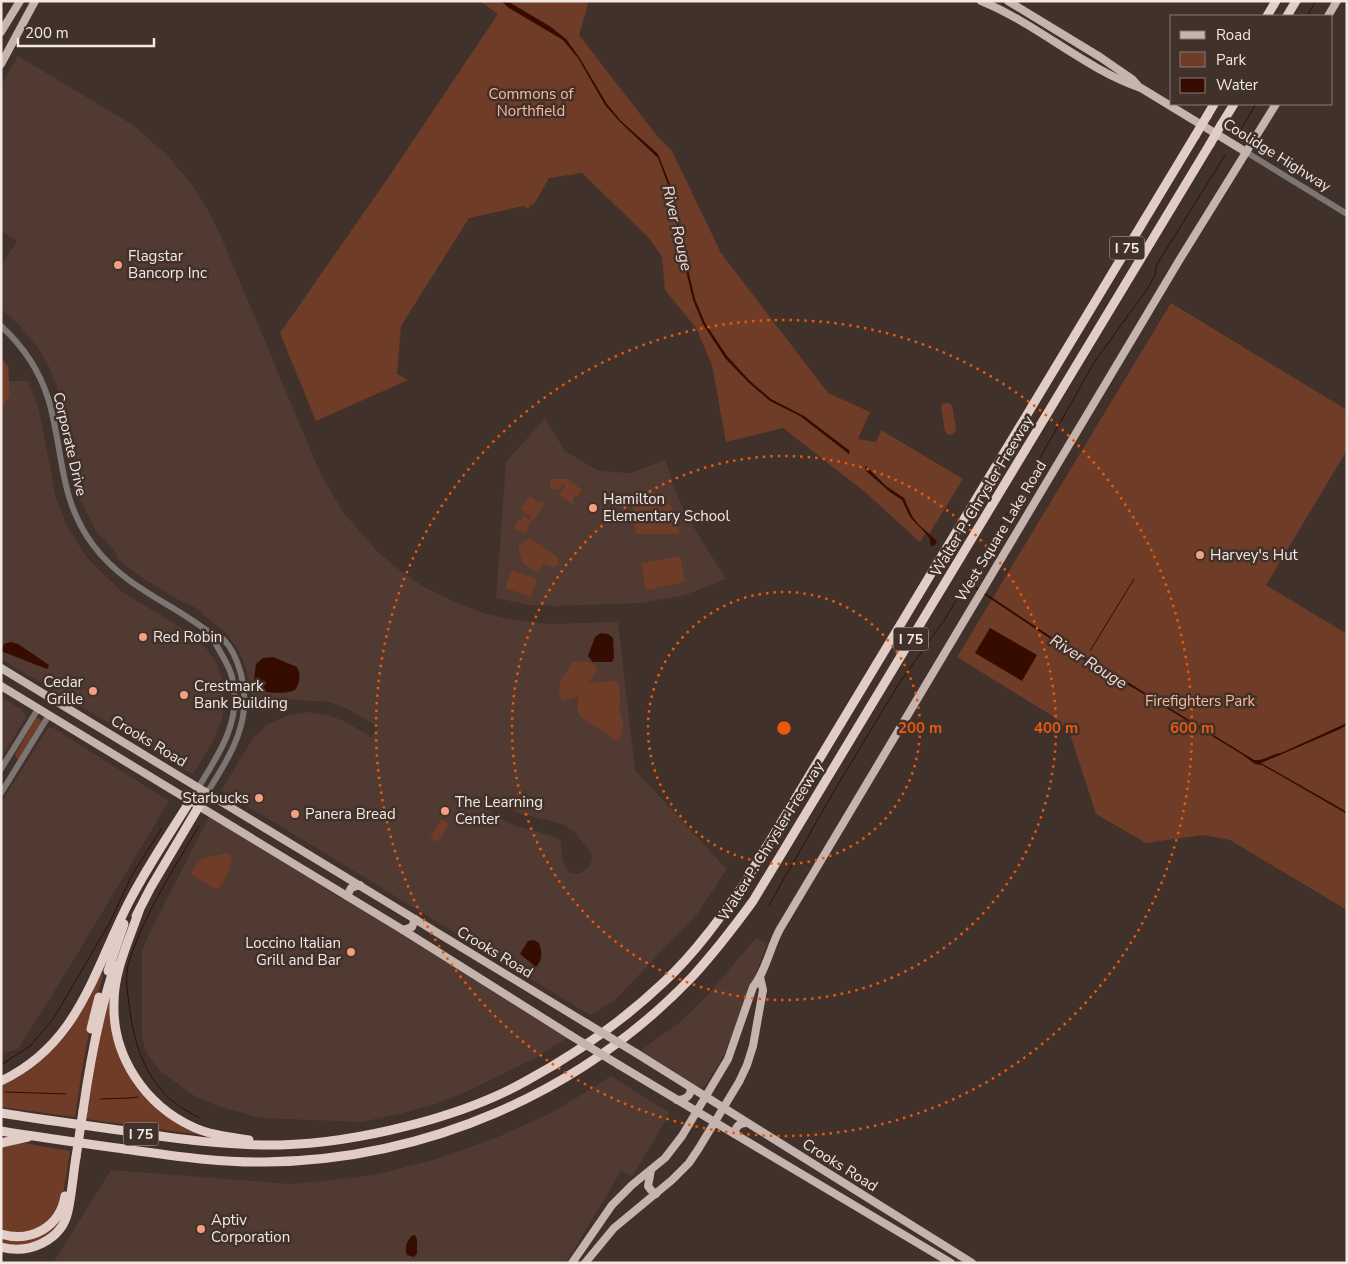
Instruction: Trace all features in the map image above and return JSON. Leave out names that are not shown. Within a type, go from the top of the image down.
[{"type":"highway","points":[[1268,15],[1276,1]]},
{"type":"highway","points":[[1288,15],[1296,1]]},
{"type":"highway","name":"Walter P. Chrysler Freeway","points":[[1,1113],[198,1142],[281,1145],[344,1139],[398,1128],[472,1105],[516,1086],[594,1040],[643,1001],[685,960],[720,918],[744,884],[1213,105]]},
{"type":"highway","name":"Walter P. Chrysler Freeway","points":[[1,1131],[223,1161],[265,1162],[306,1160],[367,1152],[445,1133],[486,1118],[525,1100],[555,1085],[602,1054],[645,1021],[692,977],[715,951],[753,901],[1233,105]]},
{"type":"highway","points":[[1,1081],[36,1060],[54,1043],[71,1022],[141,879],[190,801]]},
{"type":"highway","points":[[81,1110],[106,991],[120,950],[159,872],[198,806]]},
{"type":"highway","points":[[1,1248],[36,1247],[48,1241],[58,1232],[65,1220],[68,1211],[95,1011],[114,951],[141,879]]},
{"type":"highway","points":[[139,911],[119,969],[114,1003],[117,1036],[122,1053],[134,1074],[155,1102],[170,1114],[194,1127],[220,1135],[281,1145]]},
{"type":"highway","points":[[1,1143],[32,1136]]},
{"type":"highway","points":[[1,1234],[26,1237],[35,1235],[52,1224],[64,1204],[74,1156]]},
{"type":"main road","points":[[1,32],[20,1]]},
{"type":"main road","points":[[1,64],[35,1]]},
{"type":"main road","name":"Coolidge Highway","points":[[981,1],[1009,14],[1095,66],[1141,88],[1246,152]]},
{"type":"main road","name":"Coolidge Highway","points":[[1008,1],[1100,57],[1132,79],[1141,88]]},
{"type":"main road","points":[[1329,15],[1337,1]]},
{"type":"main road","name":"West Square Lake Road","points":[[572,1263],[599,1223],[622,1194],[651,1170],[674,1147],[697,1112],[724,1066],[740,1028],[753,987],[760,978],[780,928],[1180,259],[1275,105]]},
{"type":"main road","name":"Crooks Road","points":[[1,668],[636,1053],[972,1263]]},
{"type":"main road","name":"Crooks Road","points":[[1,686],[403,930],[619,1065],[951,1263]]},
{"type":"main road","points":[[38,709],[45,702],[54,699]]},
{"type":"main road","points":[[144,773],[149,773],[153,770],[156,762]]},
{"type":"main road","points":[[323,882],[330,880],[335,870]]},
{"type":"main road","points":[[347,896],[351,888],[360,885]]},
{"type":"main road","points":[[403,930],[412,927],[415,919]]},
{"type":"main road","points":[[436,951],[438,943],[448,939]]},
{"type":"main road","name":"West Square Lake Road","points":[[585,1263],[607,1235],[672,1180],[689,1163],[715,1123],[743,1074],[754,1038],[763,990],[760,978]]},
{"type":"main road","points":[[740,1028],[750,1032],[754,1038]]},
{"type":"main road","points":[[678,1100],[686,1098],[691,1088]]},
{"type":"main road","points":[[735,1134],[737,1126],[746,1123]]},
{"type":"main road","points":[[807,1178],[814,1174],[817,1166]]},
{"type":"main road","points":[[651,1170],[648,1186],[656,1194]]},
{"type":"main road","points":[[876,1219],[882,1211],[887,1210]]},
{"type":"main road","points":[[599,1223],[607,1228],[607,1235]]},
{"type":"main road","points":[[943,1258],[949,1255],[952,1250]]},
{"type":"street","name":"Coolidge Highway","points":[[1246,152],[1347,214]]},
{"type":"street","name":"Corporate Drive","points":[[1,326],[21,347],[42,382],[52,415],[63,477],[69,499],[77,519],[91,543],[106,561],[129,582],[198,624],[212,635],[222,639],[235,659],[243,688],[244,712],[242,725],[234,746],[198,806]]},
{"type":"street","name":"Corporate Drive","points":[[190,801],[226,741],[232,720],[234,704],[233,685],[227,663],[212,635]]},
{"type":"street","points":[[227,663],[235,659]]},
{"type":"street","points":[[3,766],[38,709]]},
{"type":"street","points":[[1,794],[49,715]]},
{"type":"street","points":[[12,752],[14,759],[20,763]]},
{"type":"street","points":[[3,766],[10,766],[14,773]]},
{"type":"shaded area","points":[[18,56],[133,125],[168,156],[193,186],[220,234],[321,475],[343,512],[377,551],[424,587],[486,614],[548,624],[618,622],[635,770],[727,869],[697,914],[614,1001],[590,1015],[221,790],[254,737],[267,725],[286,716],[309,712],[330,716],[346,722],[371,737],[378,727],[346,708],[329,702],[252,697],[242,658],[224,631],[203,615],[200,610],[179,600],[127,567],[117,558],[116,553],[97,533],[79,493],[64,409],[47,362],[19,325],[1,309],[1,266],[17,241],[1,231],[1,85]],"holes":[[[491,797],[521,814],[564,825],[574,832],[593,855],[590,866],[579,874],[570,873],[562,860],[561,841],[553,836],[512,825],[485,809]]]},
{"type":"shaded area","points":[[9,381],[28,381],[39,410],[56,498],[67,526],[87,558],[121,591],[194,636],[206,648],[217,664],[225,687],[223,716],[215,738],[193,775],[1,659],[1,410],[10,396]]},
{"type":"shaded area","name":"Hamilton Elementary School","points":[[545,418],[565,451],[599,471],[630,473],[666,460],[674,488],[686,515],[726,579],[685,595],[641,603],[555,606],[531,605],[496,598],[506,462]]},
{"type":"shaded area","points":[[1037,467],[1041,469],[1025,496],[1021,493]]},
{"type":"shaded area","points":[[1,697],[21,709],[26,717],[1,758]]},
{"type":"shaded area","points":[[48,728],[53,728],[169,801],[18,1049],[1,1054],[1,803]]},
{"type":"shaded area","points":[[209,817],[369,914],[567,1038],[533,1059],[468,1091],[433,1105],[361,1122],[260,1118],[215,1105],[193,1095],[160,1071],[146,1053],[142,1035],[142,950]]},
{"type":"shaded area","points":[[756,938],[767,944],[725,1053],[706,1085],[702,1088],[695,1085],[640,1051],[680,1022],[704,999]]},
{"type":"shaded area","points":[[611,1076],[670,1113],[632,1177],[621,1171],[566,1263],[53,1263],[111,1170],[291,1184],[374,1175],[437,1159],[498,1137],[557,1110]]},
{"type":"green space","name":"Commons of Northfield","points":[[480,1],[589,1],[579,35],[658,137],[672,151],[721,253],[828,393],[870,412],[858,439],[876,442],[881,430],[963,479],[929,534],[927,532],[920,542],[865,492],[783,428],[726,442],[712,365],[696,328],[665,290],[662,257],[650,239],[582,173],[549,178],[534,204],[528,209],[523,206],[469,218],[401,326],[397,374],[408,380],[316,421],[280,333],[388,178],[498,14]]},
{"type":"green space","name":"Firefighters Park","points":[[1171,303],[1347,410],[1347,450],[1266,585],[1347,634],[1347,910],[1230,840],[1203,835],[1146,843],[1096,814],[1070,734],[1051,715],[957,657]]},
{"type":"green space","points":[[1,357],[8,366],[10,396],[1,410]]},
{"type":"green space","points":[[948,403],[952,405],[956,429],[952,435],[947,434],[945,431],[941,407],[942,404]]},
{"type":"green space","points":[[550,479],[568,479],[582,490],[578,496],[573,497],[574,505],[559,495],[566,485],[562,485],[560,489],[550,489]]},
{"type":"green space","points":[[650,491],[664,499],[672,507],[677,518],[679,534],[636,534],[630,493]]},
{"type":"green space","points":[[530,496],[540,503],[546,502],[532,522],[531,517],[521,509]]},
{"type":"green space","points":[[524,515],[531,520],[526,533],[514,529],[518,519],[521,520]]},
{"type":"green space","points":[[530,538],[558,558],[558,565],[553,567],[544,564],[537,572],[522,563],[519,544],[524,543],[525,540]]},
{"type":"green space","points":[[680,556],[685,582],[646,590],[641,563]]},
{"type":"green space","points":[[512,570],[537,579],[531,597],[505,588]]},
{"type":"green space","points":[[573,662],[592,663],[596,667],[596,672],[588,683],[617,681],[623,727],[619,740],[614,740],[581,716],[578,712],[578,696],[562,700],[559,689],[561,680]]},
{"type":"green space","points":[[36,718],[40,719],[41,722],[18,760],[15,755]]},
{"type":"green space","points":[[441,819],[449,824],[438,842],[430,838]]},
{"type":"green space","points":[[226,853],[232,856],[230,865],[225,880],[216,890],[191,874],[200,860]]},
{"type":"green space","points":[[100,973],[103,975],[83,1063],[75,1117],[1,1107],[1,1084],[59,1044],[73,1026]]},
{"type":"green space","points":[[110,991],[112,1015],[140,1088],[209,1136],[86,1119],[95,1058]]},
{"type":"green space","points":[[24,1143],[70,1151],[59,1210],[40,1229],[16,1234],[1,1230],[1,1148],[7,1145]]},
{"type":"green space","points":[[55,1224],[57,1226],[42,1240],[17,1246],[1,1244],[1,1237],[16,1240],[23,1239],[36,1235]]},
{"type":"water","name":"River Rouge","points":[[501,1],[507,1],[551,27],[566,39],[579,57],[607,104],[621,121],[658,154],[671,187],[695,299],[705,323],[727,356],[750,381],[771,399],[804,416],[850,451],[849,454],[800,416],[770,401],[725,358],[703,324],[693,300],[678,237],[677,225],[671,207],[669,187],[658,158],[620,122],[605,105],[578,58],[563,40],[509,8]]},
{"type":"water","points":[[866,466],[886,486],[904,498],[912,516],[937,541],[935,545],[931,546],[929,537],[910,517],[902,500],[866,471]]},
{"type":"water","name":"River Rouge","points":[[964,579],[1074,652],[1100,665],[1254,760],[1281,753],[1347,723],[1347,725],[1338,730],[1261,763],[1347,812],[1347,814],[1262,765],[1255,764],[1137,690],[1073,654],[964,581]]},
{"type":"water","points":[[990,628],[1037,655],[1022,681],[975,653]]},
{"type":"water","points":[[601,633],[608,634],[613,638],[614,658],[612,662],[593,662],[588,656],[595,637]]},
{"type":"water","points":[[11,642],[18,644],[49,665],[47,669],[1,651],[4,644]]},
{"type":"water","points":[[273,657],[297,667],[299,679],[295,690],[276,693],[258,689],[254,680],[256,664],[263,658]]},
{"type":"water","points":[[534,940],[539,943],[541,953],[540,962],[536,967],[520,954],[528,941]]},
{"type":"water","points":[[415,1235],[417,1240],[417,1254],[414,1257],[407,1255],[406,1249],[408,1241]]},
{"type":"waterway","points":[[1308,15],[1316,1]]},
{"type":"waterway","points":[[1239,133],[1255,105]]},
{"type":"waterway","points":[[1036,465],[1095,361],[1148,288],[1155,275],[1156,266],[1225,155]]},
{"type":"waterway","points":[[769,905],[837,786],[900,682],[945,619],[1019,493]]},
{"type":"waterway","name":"River Rouge","points":[[1090,651],[1134,579]]},
{"type":"waterway","points":[[199,826],[150,911],[134,947],[128,965],[127,988],[134,1035],[147,1069],[161,1090],[170,1099],[199,1118]]},
{"type":"waterway","points":[[1,1065],[30,1046],[54,1018],[110,922],[132,875],[162,828]]},
{"type":"waterway","points":[[5,1092],[66,1094]]},
{"type":"waterway","points":[[100,1099],[138,1097]]},
{"type":"place","name":"Flagstar Bancorp Inc","points":[[118,265]]},
{"type":"place","name":"Hamilton Elementary School","points":[[593,508]]},
{"type":"place","name":"Harvey's Hut","points":[[1200,555]]},
{"type":"place","name":"Red Robin","points":[[143,637]]},
{"type":"place","name":"Cedar Grille","points":[[93,691]]},
{"type":"place","name":"Crestmark Bank Building","points":[[184,695]]},
{"type":"place","name":"Starbucks","points":[[259,798]]},
{"type":"place","name":"The Learning Center","points":[[445,811]]},
{"type":"place","name":"Panera Bread","points":[[295,814]]},
{"type":"place","name":"Loccino Italian Grill and Bar","points":[[351,952]]},
{"type":"place","name":"Aptiv Corporation","points":[[201,1229]]}]
